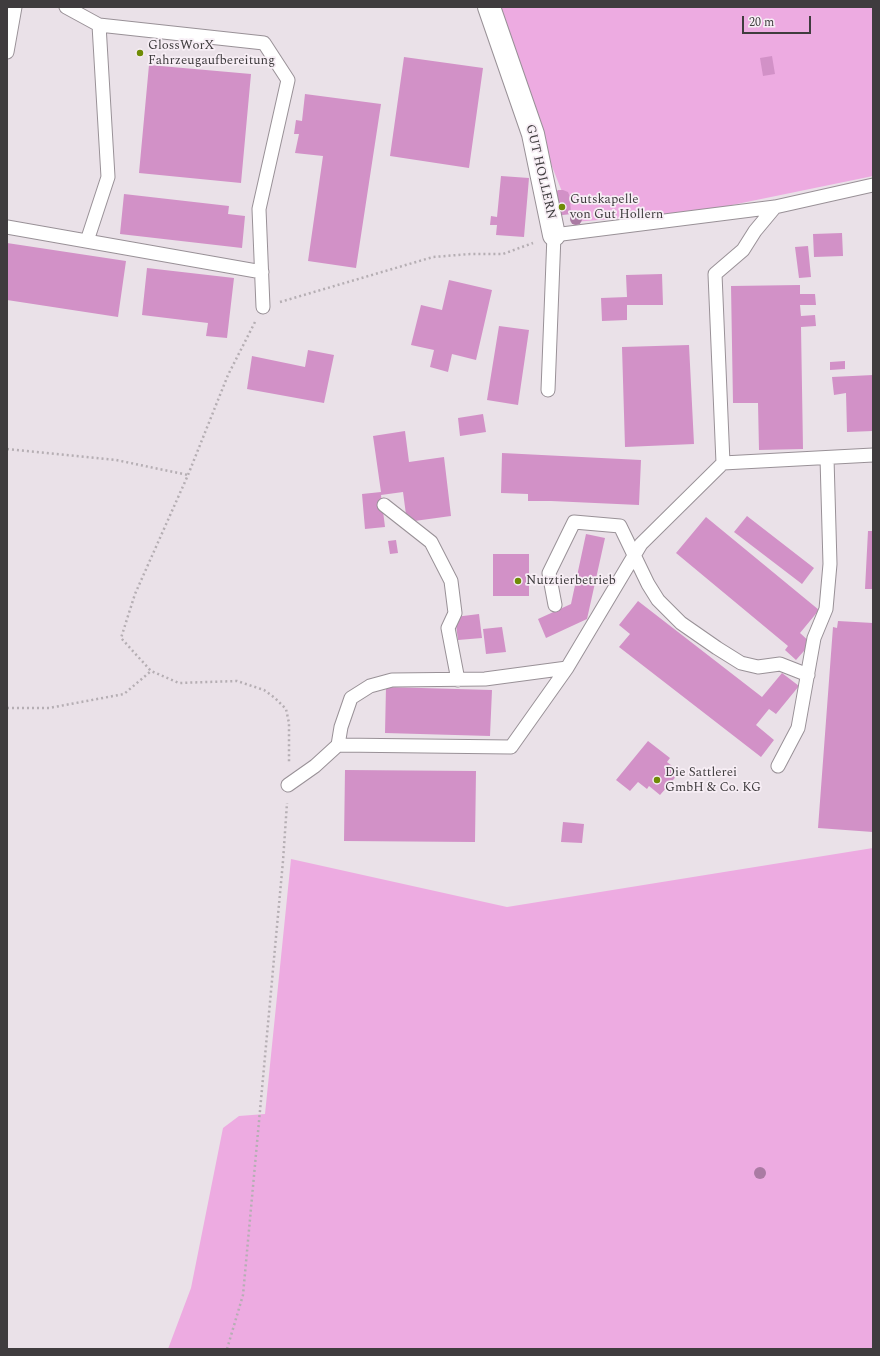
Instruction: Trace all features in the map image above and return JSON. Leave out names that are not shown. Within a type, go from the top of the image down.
[{"type":"street","name":"GUT HOLLERN","points":[[489,7],[533,134],[554,235]]},
{"type":"lane","points":[[7,52],[15,7]]},
{"type":"lane","points":[[66,7],[99,25],[264,43],[288,80],[259,209],[263,307]]},
{"type":"lane","points":[[87,241],[108,177],[99,25]]},
{"type":"lane","name":"GUT HOLLERN","points":[[554,235],[776,207],[873,185]]},
{"type":"lane","points":[[722,463],[715,274],[743,250],[755,231],[776,207]]},
{"type":"lane","points":[[7,227],[262,272]]},
{"type":"lane","points":[[548,390],[554,235]]},
{"type":"lane","points":[[338,745],[511,747],[567,668],[641,544],[722,463],[873,455]]},
{"type":"lane","points":[[778,766],[798,728],[814,638],[826,609],[830,564],[827,458]]},
{"type":"lane","points":[[384,505],[431,542],[451,581],[455,613],[448,628],[458,680]]},
{"type":"lane","points":[[555,605],[548,573],[574,522],[620,526],[635,554],[648,584],[658,600],[681,623],[741,663],[758,667],[780,664],[808,675]]},
{"type":"lane","points":[[288,784],[315,766],[338,745],[341,727],[351,698],[370,686],[392,680],[485,679],[567,668]]},
{"type":"path","points":[[227,1349],[243,1295],[283,861],[288,784],[289,722],[286,710],[275,698],[264,690],[238,681],[179,683],[151,671],[121,638],[136,594],[188,475],[228,375],[263,307],[433,257],[470,254],[503,254],[554,235]]},
{"type":"path","points":[[7,449],[116,460],[188,475]]},
{"type":"path","points":[[7,708],[49,708],[124,694],[151,671]]},
{"type":"shaded area","points":[[495,7],[873,7],[873,176],[698,212],[574,222],[538,131]]},
{"type":"shaded area","points":[[873,848],[873,1349],[168,1349],[191,1288],[223,1128],[239,1116],[265,1114],[291,859],[507,907]]},
{"type":"building","points":[[772,56],[775,74],[763,76],[760,58]]},
{"type":"building","points":[[404,57],[483,68],[469,168],[390,156]]},
{"type":"building","points":[[149,65],[251,74],[241,183],[139,173]]},
{"type":"building","points":[[305,94],[381,104],[356,268],[308,261],[323,156],[295,153],[299,134],[294,134],[296,120],[302,121]]},
{"type":"building","points":[[501,176],[529,178],[524,237],[496,235],[497,225],[490,225],[491,216],[497,217]]},
{"type":"building","name":"Gutskapelle von Gut Hollern","points":[[558,190],[568,192],[570,197],[571,214],[555,216],[554,194]]},
{"type":"building","points":[[124,194],[229,206],[228,214],[245,216],[242,248],[120,234]]},
{"type":"building","points":[[842,233],[843,256],[814,257],[813,234]]},
{"type":"building","points":[[7,243],[126,261],[118,317],[7,300]]},
{"type":"building","points":[[808,246],[811,277],[799,278],[795,247]]},
{"type":"building","points":[[147,268],[234,278],[227,338],[206,336],[208,323],[142,315]]},
{"type":"building","points":[[662,274],[663,305],[627,305],[627,320],[602,321],[601,298],[627,297],[626,275]]},
{"type":"building","points":[[449,280],[492,290],[476,360],[452,354],[448,372],[430,367],[434,350],[411,345],[421,305],[442,310]]},
{"type":"building","points":[[800,285],[800,294],[815,294],[816,305],[800,305],[801,316],[815,315],[816,326],[801,327],[803,449],[759,450],[758,403],[733,403],[731,286]]},
{"type":"building","points":[[499,326],[529,330],[518,405],[487,400]]},
{"type":"building","points":[[689,345],[694,444],[625,447],[622,347]]},
{"type":"building","points":[[308,350],[334,355],[324,403],[247,389],[252,356],[305,367]]},
{"type":"building","points":[[845,361],[845,369],[830,370],[830,362]]},
{"type":"building","points":[[873,375],[873,431],[847,432],[846,393],[834,395],[832,377]]},
{"type":"building","points":[[483,414],[486,432],[460,436],[458,418]]},
{"type":"building","points":[[405,431],[409,462],[444,457],[451,516],[407,522],[403,492],[381,495],[385,527],[365,529],[362,494],[381,492],[373,436]]},
{"type":"building","points":[[502,453],[641,460],[639,505],[528,501],[528,494],[501,493]]},
{"type":"building","points":[[747,516],[814,568],[802,584],[734,532]]},
{"type":"building","points":[[706,517],[819,610],[800,633],[811,643],[796,660],[785,650],[788,646],[676,553]]},
{"type":"building","points":[[868,531],[873,531],[873,589],[865,589]]},
{"type":"building","points":[[586,534],[605,538],[587,619],[546,638],[538,619],[571,604]]},
{"type":"building","points":[[396,540],[398,553],[390,554],[388,541]]},
{"type":"building","points":[[493,554],[529,554],[529,596],[493,596]]},
{"type":"building","points":[[638,601],[762,697],[782,673],[799,686],[776,714],[769,709],[756,725],[774,740],[761,757],[619,647],[630,634],[619,625]]},
{"type":"building","points":[[479,614],[482,638],[458,640],[455,617]]},
{"type":"building","points":[[838,621],[873,623],[873,832],[818,828],[833,627],[837,628]]},
{"type":"building","points":[[502,627],[506,652],[486,654],[483,629]]},
{"type":"building","points":[[386,687],[492,690],[490,736],[385,733]]},
{"type":"building","points":[[648,741],[670,758],[667,762],[680,772],[660,795],[649,786],[647,789],[638,782],[630,791],[616,780]]},
{"type":"building","points":[[345,770],[476,771],[475,842],[344,841]]},
{"type":"building","points":[[563,822],[584,824],[582,843],[561,842]]},
{"type":"place","name":"GlossWorX Fahrzeugaufbereitung","points":[[140,53]]},
{"type":"place","name":"Gutskapelle von Gut Hollern","points":[[562,207]]},
{"type":"place","name":"Nutztierbetrieb","points":[[518,581]]},
{"type":"place","name":"Die Sattlerei GmbH & Co. KG","points":[[657,780]]}]
